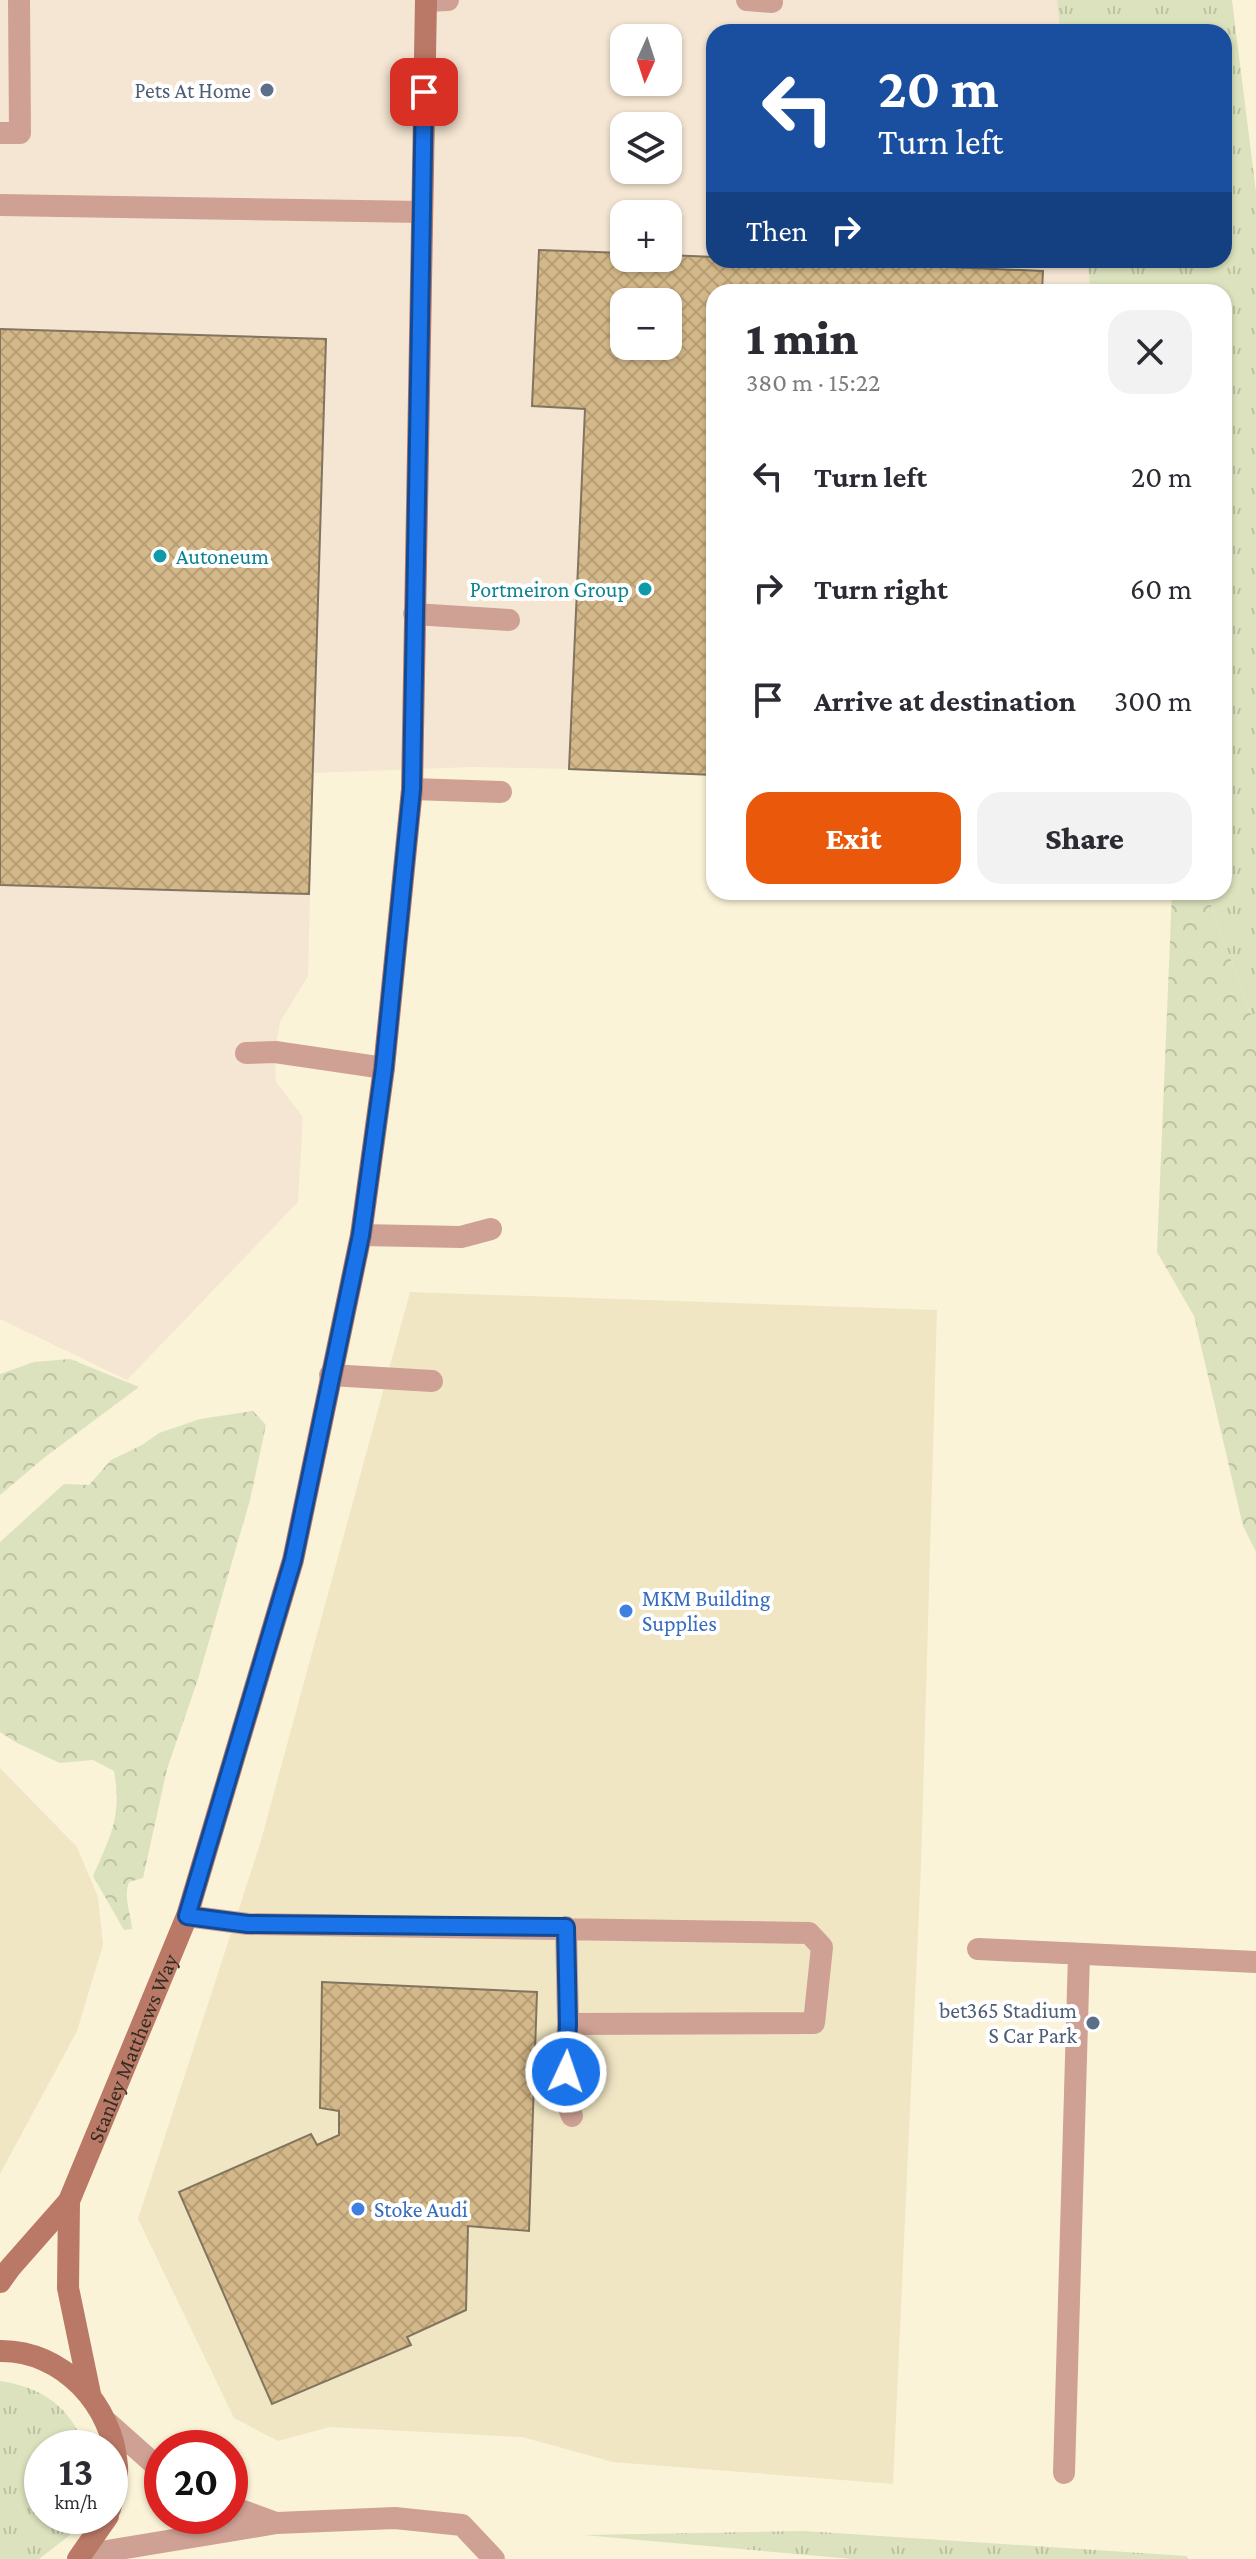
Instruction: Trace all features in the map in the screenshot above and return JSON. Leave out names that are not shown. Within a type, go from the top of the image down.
[{"type":"main road","name":"Stanley Matthews Way","points":[[0,2282],[69,2201],[187,1916],[293,1560],[361,1235],[384,1068],[412,789],[426,1]]},
{"type":"main road","name":"Stanley Matthews Way","points":[[69,2201],[68,2288],[91,2395]]},
{"type":"main road","points":[[0,2351],[44,2360],[74,2378],[91,2395],[109,2430]]},
{"type":"main road","points":[[80,2557],[96,2534]]},
{"type":"lane","points":[[0,133],[20,133],[19,0]]},
{"type":"lane","points":[[426,1],[448,0]]},
{"type":"lane","points":[[747,0],[772,2]]},
{"type":"lane","points":[[0,205],[422,212]]},
{"type":"lane","points":[[414,614],[509,620]]},
{"type":"lane","points":[[412,789],[501,792]]},
{"type":"lane","points":[[246,1053],[275,1052],[384,1068]]},
{"type":"lane","points":[[361,1235],[461,1237],[491,1229]]},
{"type":"lane","points":[[330,1375],[432,1381]]},
{"type":"lane","points":[[187,1916],[248,1924],[809,1933],[822,1947],[814,2023],[568,2024]]},
{"type":"lane","points":[[566,1927],[568,2024],[564,2096],[572,2116]]},
{"type":"lane","points":[[978,1949],[1256,1962]]},
{"type":"lane","points":[[1064,2473],[1079,1954]]},
{"type":"lane","points":[[108,2423],[144,2455]]},
{"type":"lane","points":[[248,2513],[277,2523]]},
{"type":"lane","points":[[80,2557],[277,2523],[395,2518],[462,2525],[494,2559]]},
{"type":"shaded area","points":[[0,0],[1057,0],[1059,24],[706,24],[706,268],[1088,268],[1090,284],[706,284],[706,318],[569,769],[472,767],[313,773],[308,976],[280,1022],[275,1052],[276,1082],[303,1117],[298,1202],[127,1380],[0,1319]]},
{"type":"shaded area","points":[[410,1292],[937,1310],[921,1867],[893,2484],[613,2462],[522,2437],[330,2427],[278,2441],[234,2418],[138,2219],[260,1844]]},
{"type":"shaded area","points":[[0,1768],[77,1847],[98,1897],[103,1945],[77,2031],[0,2174]]},
{"type":"green space","points":[[1057,0],[1232,0],[1256,192],[1256,1028],[1209,900],[1232,900],[1232,284],[1090,284],[1088,268],[1232,268],[1232,24],[1059,24]]},
{"type":"green space","points":[[1172,900],[1209,900],[1256,1028],[1256,1552],[1243,1526],[1194,1316],[1157,1252]]},
{"type":"green space","points":[[70,1359],[139,1387],[0,1495],[0,1374],[34,1362]]},
{"type":"green space","points":[[253,1411],[266,1425],[250,1500],[198,1679],[167,1769],[143,1878],[129,1882],[127,1888],[132,1929],[124,1930],[93,1876],[110,1837],[116,1813],[114,1771],[93,1760],[60,1763],[0,1732],[0,1542],[64,1484],[89,1485],[111,1460],[159,1433],[200,1419]]},
{"type":"green space","points":[[0,2381],[29,2388],[53,2401],[77,2430],[24,2430],[24,2534],[70,2535],[39,2559],[0,2559]]},
{"type":"green space","points":[[804,2531],[1186,2556],[1189,2559],[852,2559],[584,2535]]},
{"type":"building","name":"Portmeiron Group","points":[[539,250],[610,253],[610,272],[682,272],[682,256],[706,257],[706,268],[1043,271],[1042,284],[706,284],[706,775],[569,769],[585,409],[532,406]]},
{"type":"building","name":"Autoneum","points":[[0,329],[326,339],[309,894],[0,885]]},
{"type":"building","name":"Stoke Audi","points":[[322,1982],[537,1992],[529,2231],[468,2226],[466,2310],[407,2337],[411,2345],[272,2404],[179,2192],[311,2134],[317,2145],[339,2135],[339,2111],[320,2108]]},
{"type":"place","name":"Pets At Home","points":[[267,90]]},
{"type":"place","name":"Autoneum","points":[[160,556]]},
{"type":"place","name":"Portmeiron Group","points":[[645,589]]},
{"type":"place","name":"MKM Building Supplies","points":[[626,1611]]},
{"type":"place","name":"bet365 Stadium S Car Park","points":[[1093,2023]]},
{"type":"place","name":"Stoke Audi","points":[[358,2209]]},
{"type":"route","points":[[424,92],[412,789],[384,1068],[361,1235],[293,1560],[187,1916],[248,1924],[566,1927],[566,2072]]}]
